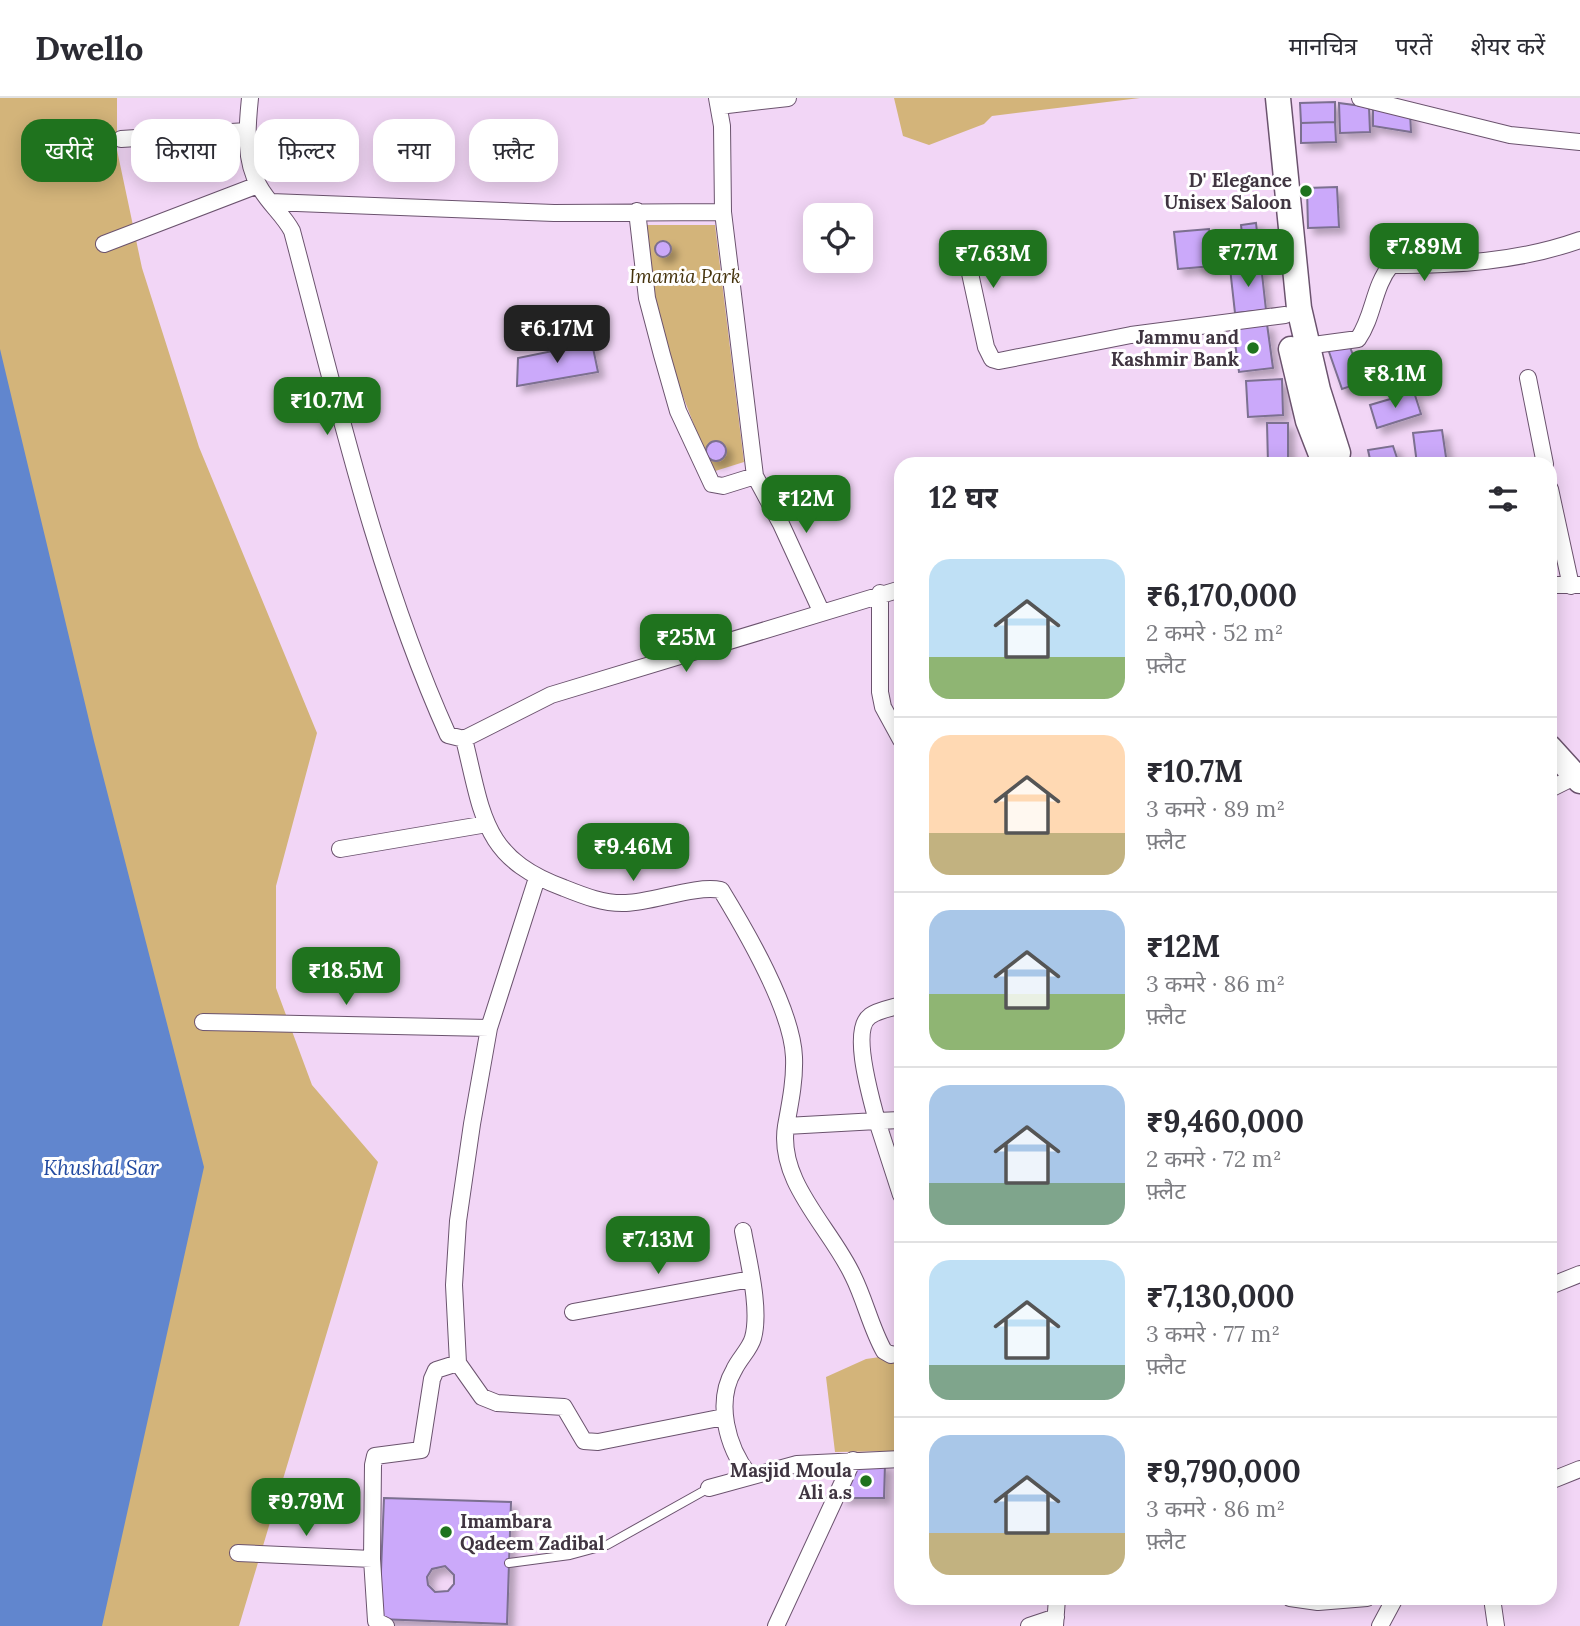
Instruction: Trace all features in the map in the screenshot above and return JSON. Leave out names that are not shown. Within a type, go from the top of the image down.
[{"type":"highway","points":[[1263,98],[1285,315],[1301,395],[1329,457]]},
{"type":"highway","points":[[1279,98],[1288,208],[1306,346],[1329,457]]},
{"type":"highway","points":[[1557,756],[1578,778]]},
{"type":"street","points":[[250,98],[247,131],[250,159],[258,186],[292,231],[345,430],[409,638],[448,735],[464,739],[551,695],[714,648],[821,611],[894,590]]},
{"type":"street","points":[[788,98],[718,102],[723,212],[755,476],[781,524],[821,611]]},
{"type":"street","points":[[1360,98],[1510,135],[1580,142]]},
{"type":"street","points":[[121,139],[247,131]]},
{"type":"street","points":[[104,244],[258,186]]},
{"type":"street","points":[[271,202],[554,213],[723,212]]},
{"type":"street","points":[[637,211],[647,299],[678,411],[712,484],[723,486],[755,476]]},
{"type":"street","points":[[1306,346],[1358,339],[1365,330],[1379,280],[1391,265],[1453,265],[1495,261],[1550,250],[1580,240]]},
{"type":"street","points":[[963,241],[986,347],[992,359],[999,361],[1131,335],[1285,315]]},
{"type":"street","points":[[1528,378],[1544,457]]},
{"type":"street","points":[[1557,516],[1575,585],[1557,585]]},
{"type":"street","points":[[880,593],[880,692],[883,707],[894,727]]},
{"type":"street","points":[[464,739],[487,824],[508,857],[537,878],[603,902],[626,903],[721,890],[776,991],[787,1022],[794,1055],[783,1145],[791,1172],[853,1276],[884,1351],[894,1354]]},
{"type":"street","points":[[1557,786],[1578,778]]},
{"type":"street","points":[[340,849],[487,824]]},
{"type":"street","points":[[537,878],[489,1028],[458,1221],[454,1285],[458,1363],[482,1396],[497,1403],[564,1407],[584,1441],[598,1442],[724,1417]]},
{"type":"street","points":[[894,1007],[869,1016],[863,1027],[865,1072],[894,1173]]},
{"type":"street","points":[[203,1022],[489,1028]]},
{"type":"street","points":[[786,1126],[894,1120]]},
{"type":"street","points":[[743,1231],[751,1279],[753,1338],[732,1372],[725,1393],[724,1417],[738,1462],[749,1475]]},
{"type":"street","points":[[1557,1283],[1580,1273]]},
{"type":"street","points":[[573,1312],[751,1279]]},
{"type":"street","points":[[386,1626],[376,1621],[372,1559],[375,1456],[421,1450],[432,1379],[436,1370],[458,1363]]},
{"type":"street","points":[[709,1488],[797,1464],[894,1459]]},
{"type":"street","points":[[776,1626],[853,1460]]},
{"type":"street","points":[[1557,1477],[1580,1469]]},
{"type":"street","points":[[238,1553],[372,1559]]},
{"type":"street","points":[[1380,1626],[1391,1605]]},
{"type":"street","points":[[1493,1605],[1496,1626]]},
{"type":"street","points":[[1029,1626],[1055,1621]]},
{"type":"lane","points":[[509,1563],[570,1555],[607,1545],[709,1488]]},
{"type":"green space","points":[[0,98],[117,98],[117,119],[21,119],[21,182],[117,182],[117,150],[142,268],[199,447],[317,733],[276,886],[276,988],[312,1085],[378,1162],[239,1626],[0,1626]]},
{"type":"green space","points":[[894,98],[1140,98],[992,116],[984,124],[929,145],[903,136]]},
{"type":"green space","name":"Imamia Park","points":[[643,225],[715,225],[744,462],[712,472],[668,357],[650,298]]},
{"type":"green space","points":[[894,1355],[894,1451],[835,1452],[826,1377],[866,1359]]},
{"type":"water","name":"Khushal Sar","points":[[0,349],[94,741],[204,1167],[102,1626],[0,1626]]},
{"type":"building","points":[[1335,102],[1335,122],[1301,123],[1300,103]]},
{"type":"building","points":[[1339,103],[1369,107],[1370,132],[1340,133]]},
{"type":"building","points":[[1373,107],[1410,113],[1411,132],[1373,126]]},
{"type":"building","points":[[1335,122],[1336,142],[1301,143],[1301,123]]},
{"type":"building","points":[[1337,187],[1339,227],[1308,228],[1307,188]]},
{"type":"building","points":[[1256,223],[1260,258],[1245,260],[1241,225]]},
{"type":"building","points":[[1209,229],[1213,266],[1178,269],[1174,232]]},
{"type":"building","points":[[660,241],[666,241],[671,249],[669,255],[660,257],[655,252],[655,246]]},
{"type":"building","points":[[1261,265],[1266,310],[1235,313],[1230,268]]},
{"type":"building","name":"Jammu and Kashmir Bank","points":[[1267,324],[1273,368],[1239,372],[1233,328]]},
{"type":"building","points":[[592,343],[598,372],[517,386],[518,358]]},
{"type":"building","points":[[1350,347],[1363,382],[1342,389],[1328,349]]},
{"type":"building","points":[[1282,379],[1283,415],[1248,417],[1246,381]]},
{"type":"building","points":[[1414,392],[1421,414],[1377,428],[1370,405]]},
{"type":"building","points":[[1267,423],[1288,423],[1288,457],[1268,457]]},
{"type":"building","points":[[1442,430],[1446,457],[1416,457],[1413,433]]},
{"type":"building","points":[[716,441],[723,444],[726,451],[723,458],[716,461],[709,458],[706,451],[709,444]]},
{"type":"building","points":[[1393,446],[1397,457],[1370,457],[1368,450]]},
{"type":"building","name":"Masjid Moula Ali a.s","points":[[855,1464],[885,1464],[884,1498],[840,1498]]},
{"type":"building","name":"Imambara Qadeem Zadibal","points":[[384,1498],[511,1502],[507,1624],[379,1619]],"holes":[[[445,1566],[454,1575],[454,1584],[448,1591],[435,1592],[428,1585],[427,1577],[432,1569]]]},
{"type":"place","name":"D' Elegance Unisex Saloon","points":[[1306,191]]},
{"type":"place","name":"Jammu and Kashmir Bank","points":[[1253,348]]},
{"type":"place","name":"Masjid Moula Ali a.s","points":[[866,1481]]},
{"type":"place","name":"Imambara Qadeem Zadibal","points":[[446,1532]]}]
